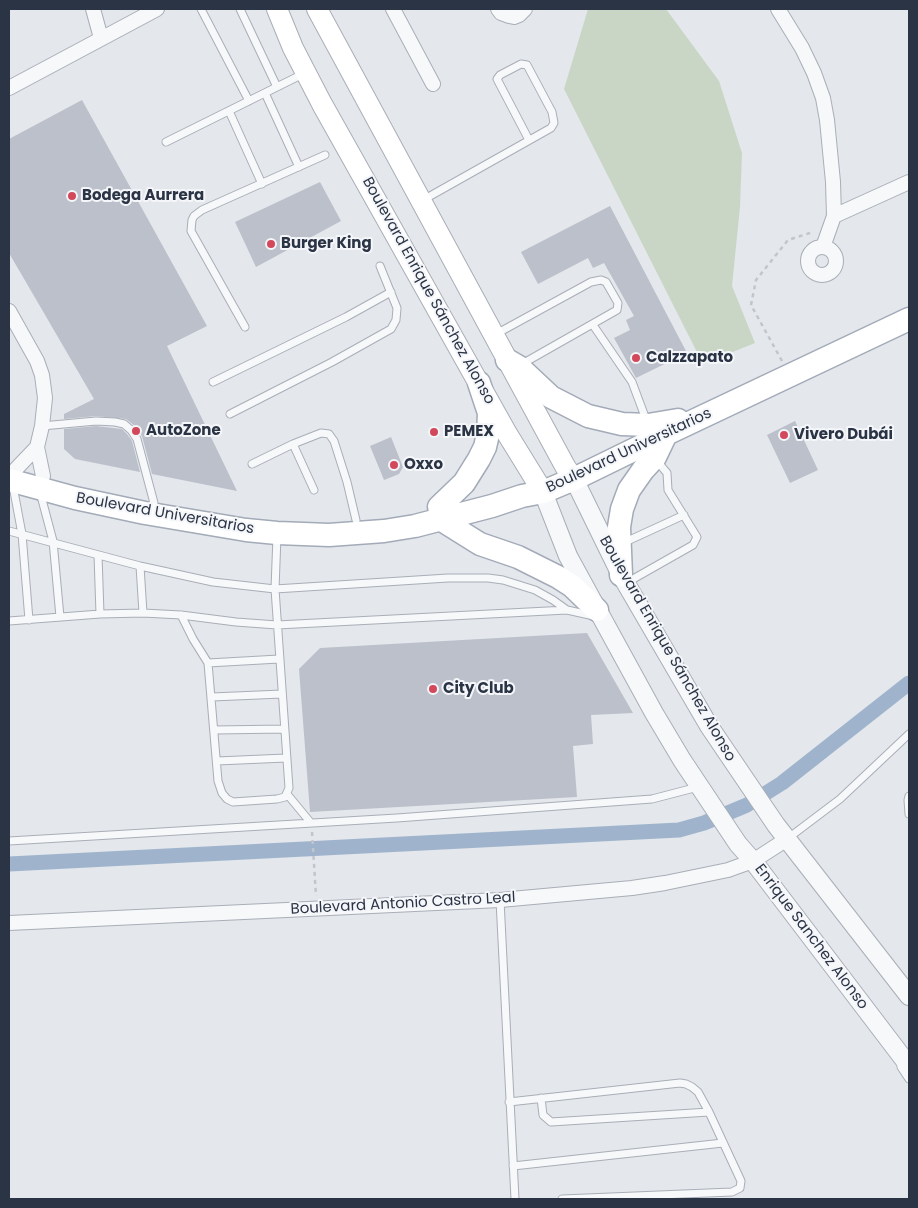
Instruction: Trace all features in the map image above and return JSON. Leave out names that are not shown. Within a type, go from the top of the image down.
[{"type":"main road","name":"Boulevard Enrique Sánchez Alonso","points":[[277,9],[293,48],[306,73],[538,486]]},
{"type":"main road","name":"Boulevard Enrique Sánchez Alonso","points":[[317,9],[494,335],[513,363],[570,474]]},
{"type":"main road","name":"Boulevard Universitarios","points":[[41,482],[75,498],[169,518],[277,533],[329,535],[384,531],[440,513],[522,496],[538,486],[570,474],[684,419],[909,318]]},
{"type":"main road","name":"Boulevard Universitarios","points":[[570,474],[657,430],[909,318]]},
{"type":"main road","points":[[513,363],[551,397],[588,416],[657,430],[684,419]]},
{"type":"main road","points":[[479,382],[489,414],[485,447],[464,483],[440,513],[480,544],[518,557],[558,577],[572,586],[599,614]]},
{"type":"main road","points":[[623,579],[613,548],[622,509],[629,490],[654,457],[657,430]]},
{"type":"main road","name":"Boulevard Universitarios","points":[[11,474],[41,482],[154,503],[257,519],[356,520],[440,513]]},
{"type":"street","points":[[93,9],[101,38]]},
{"type":"street","points":[[9,88],[157,9]]},
{"type":"street","points":[[393,9],[432,84]]},
{"type":"street","points":[[498,9],[502,13],[514,17],[525,9]]},
{"type":"street","points":[[778,9],[802,48],[823,98],[830,150],[833,222],[823,247]]},
{"type":"street","points":[[833,222],[909,182]]},
{"type":"street","points":[[9,311],[40,368],[44,398],[42,426],[37,446],[41,482]]},
{"type":"street","points":[[11,474],[37,446]]},
{"type":"street","name":"Boulevard Enrique Sánchez Alonso","points":[[570,474],[613,548]]},
{"type":"street","name":"Boulevard Enrique Sánchez Alonso","points":[[538,486],[568,556],[599,614],[682,760],[714,807]]},
{"type":"street","name":"Boulevard Enrique Sánchez Alonso","points":[[623,579],[709,726],[749,788],[787,840]]},
{"type":"street","name":"Enrique Sanchez Alonso","points":[[714,807],[738,844],[753,861],[909,1066]]},
{"type":"street","points":[[787,840],[909,996]]},
{"type":"street","name":"Boulevard Antonio Castro Leal","points":[[9,923],[500,900],[665,884],[728,870],[753,861],[787,840]]},
{"type":"lane","points":[[201,9],[249,100]]},
{"type":"lane","points":[[240,9],[278,87]]},
{"type":"lane","points":[[421,201],[551,128],[554,118],[527,65],[521,64],[500,75],[497,79],[529,140]]},
{"type":"lane","points":[[166,142],[306,73]]},
{"type":"lane","points":[[265,93],[299,167]]},
{"type":"lane","points":[[229,110],[262,184]]},
{"type":"lane","points":[[245,327],[191,231],[194,216],[202,210],[325,155]]},
{"type":"lane","points":[[230,414],[386,333],[394,325],[397,308],[380,266]]},
{"type":"lane","points":[[494,335],[591,282],[601,280],[606,282],[618,307],[614,313],[513,363]]},
{"type":"lane","points":[[213,382],[391,292]]},
{"type":"lane","points":[[593,325],[632,382],[657,430]]},
{"type":"lane","points":[[42,426],[96,421],[124,424],[137,439],[154,503]]},
{"type":"lane","points":[[252,464],[321,433],[329,434],[334,441],[356,520]]},
{"type":"lane","points":[[293,444],[314,490]]},
{"type":"lane","points":[[623,579],[693,545],[697,537],[668,490],[667,473],[654,457]]},
{"type":"lane","points":[[11,474],[22,534],[29,620]]},
{"type":"lane","points":[[41,482],[52,542],[60,617]]},
{"type":"lane","points":[[613,548],[684,515]]},
{"type":"lane","points":[[9,531],[140,566],[214,582],[275,589],[448,578],[488,578],[503,580],[535,590],[567,610]]},
{"type":"lane","points":[[181,615],[193,640],[208,663],[219,787],[222,793],[230,800],[277,799],[285,797],[289,788],[275,589],[277,533]]},
{"type":"lane","points":[[98,555],[100,614]]},
{"type":"lane","points":[[140,566],[143,613]]},
{"type":"lane","points":[[9,621],[100,614],[143,613],[277,624],[567,610],[599,614]]},
{"type":"lane","points":[[208,663],[279,659]]},
{"type":"lane","points":[[212,697],[282,694]]},
{"type":"lane","points":[[215,730],[284,729]]},
{"type":"lane","points":[[787,840],[840,799],[909,734]]},
{"type":"lane","points":[[217,761],[286,758]]},
{"type":"lane","points":[[9,841],[312,823],[652,799],[701,787]]},
{"type":"lane","points":[[287,794],[312,823]]},
{"type":"lane","points":[[909,796],[909,814]]},
{"type":"lane","points":[[500,900],[515,1199]]},
{"type":"lane","points":[[847,985],[846,992],[909,1079]]},
{"type":"lane","points":[[509,1102],[680,1083],[692,1087],[698,1092],[709,1112],[741,1181],[740,1188],[732,1192],[562,1199]]},
{"type":"lane","points":[[541,1098],[543,1115],[552,1122],[709,1112]]},
{"type":"lane","points":[[513,1166],[723,1144]]},
{"type":"path","points":[[788,373],[751,304],[756,280],[788,240],[829,227],[833,222]]},
{"type":"path","points":[[312,838],[315,883]]},
{"type":"green space","points":[[588,9],[666,9],[719,81],[742,153],[740,207],[732,286],[755,343],[703,364],[564,89]]},
{"type":"building","name":"Bodega Aurrera","points":[[82,100],[207,326],[167,346],[237,491],[152,474],[142,436],[135,426],[126,419],[96,416],[64,419],[64,414],[94,399],[9,253],[9,139]]},
{"type":"building","name":"Burger King","points":[[320,182],[341,221],[256,267],[235,222]]},
{"type":"building","points":[[610,206],[687,353],[636,378],[614,338],[630,330],[626,320],[634,316],[604,263],[593,268],[588,258],[538,284],[521,252]]},
{"type":"building","points":[[795,421],[818,470],[790,483],[767,435]]},
{"type":"building","points":[[96,426],[122,429],[127,434],[132,441],[140,472],[75,459],[64,449],[64,429]]},
{"type":"building","points":[[391,437],[403,467],[399,474],[384,480],[370,446]]},
{"type":"building","points":[[587,633],[633,713],[591,715],[593,744],[573,746],[577,797],[310,812],[299,669],[320,648]]},
{"type":"waterway","points":[[9,864],[679,830],[704,823],[747,805],[782,783],[909,683]]},
{"type":"place","name":"Bodega Aurrera","points":[[72,196]]},
{"type":"place","name":"Burger King","points":[[271,244]]},
{"type":"place","name":"Calzzapato","points":[[636,358]]},
{"type":"place","name":"AutoZone","points":[[136,431]]},
{"type":"place","name":"PEMEX","points":[[434,432]]},
{"type":"place","name":"Vivero Dubái","points":[[784,435]]},
{"type":"place","name":"Oxxo","points":[[394,465]]},
{"type":"place","name":"City Club","points":[[433,689]]}]
